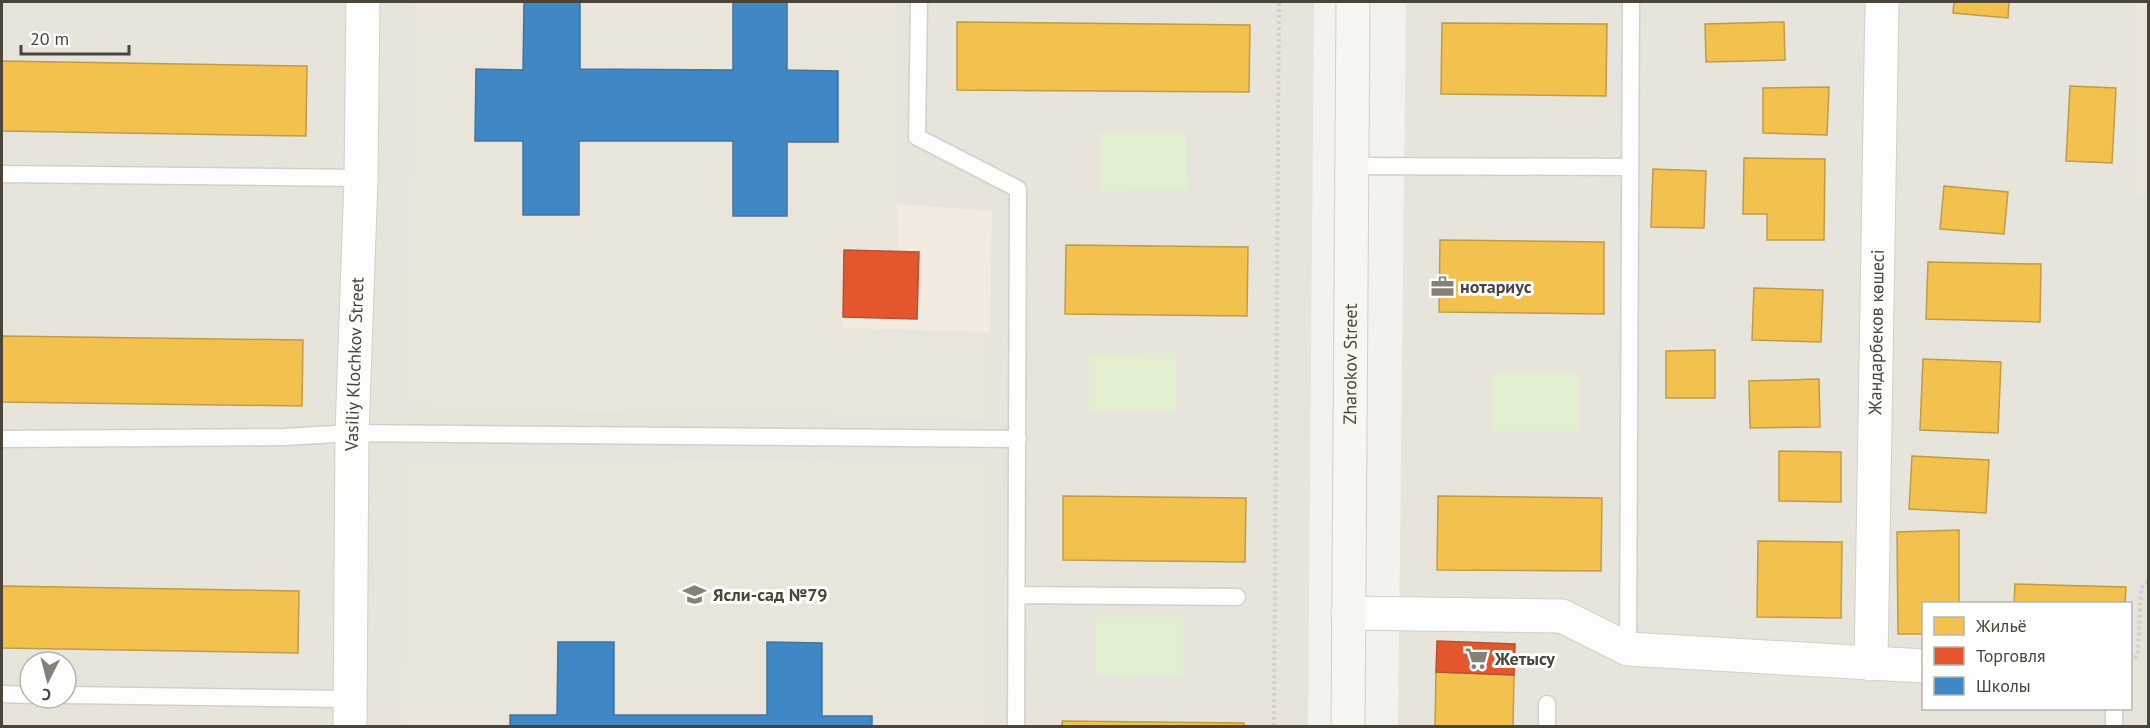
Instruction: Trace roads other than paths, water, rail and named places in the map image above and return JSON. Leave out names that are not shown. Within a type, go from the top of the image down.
[{"type":"main road","name":"Zharokov Street","points":[[1348,726],[1353,2]]},
{"type":"street","name":"Vasiliy Klochkov Street","points":[[350,713],[352,433],[361,178],[363,2]]},
{"type":"street","name":"Жандарбеков көшесі","points":[[1871,664],[1882,2]]},
{"type":"street","points":[[1348,613],[1562,616],[1628,649],[1922,666]]},
{"type":"lane","points":[[919,2],[917,137],[1018,189],[1016,726]]},
{"type":"lane","points":[[1628,649],[1631,2]]},
{"type":"lane","points":[[1352,166],[1629,166]]},
{"type":"lane","points":[[2,174],[361,178]]},
{"type":"lane","points":[[2,439],[285,437],[352,433],[1018,439]]},
{"type":"lane","points":[[1017,595],[1237,597]]},
{"type":"lane","points":[[2,694],[18,695]]},
{"type":"lane","points":[[78,696],[350,713]]},
{"type":"lane","points":[[1547,704],[1547,726]]},
{"type":"lane","points":[[2114,710],[2114,726]]},
{"type":"place","name":"нотариус","points":[[1442,287]]},
{"type":"place","name":"Ясли-сад №79","points":[[695,595]]},
{"type":"place","name":"Жетысу","points":[[1477,659]]}]
